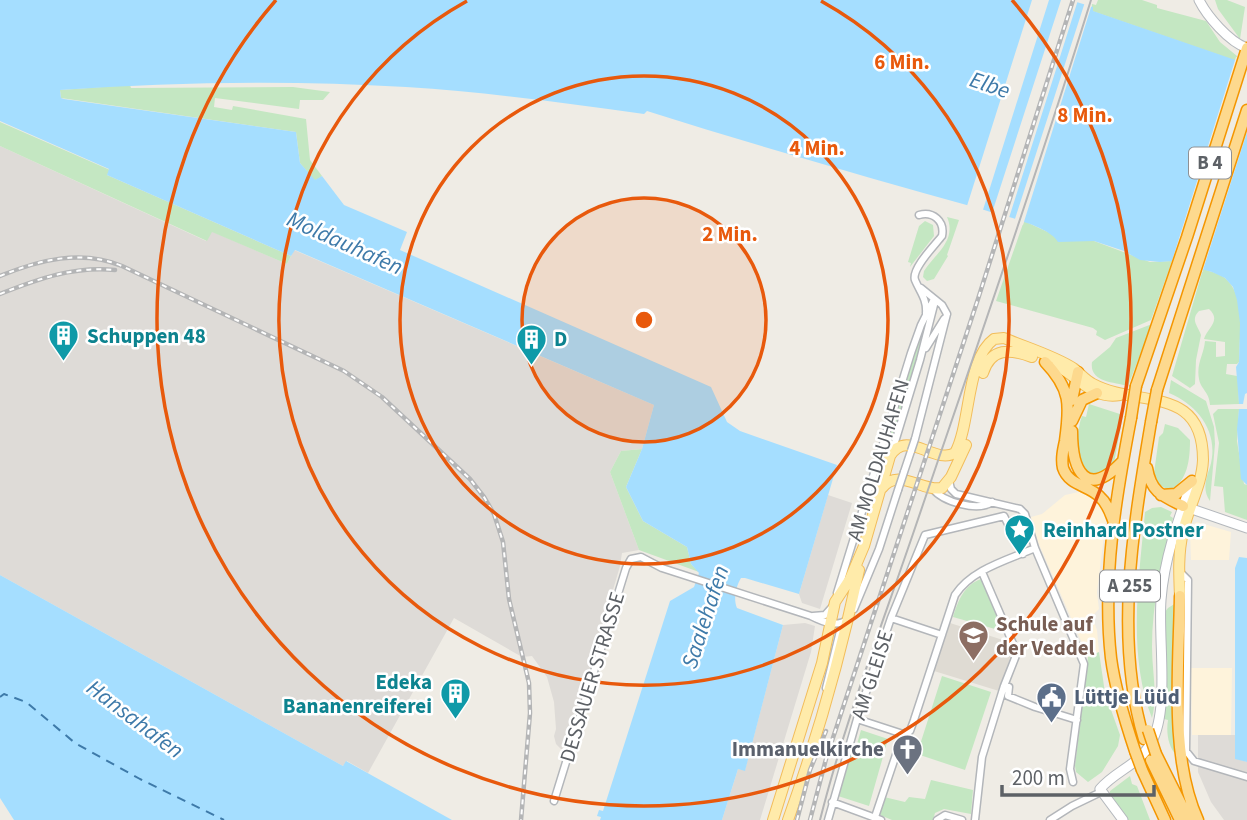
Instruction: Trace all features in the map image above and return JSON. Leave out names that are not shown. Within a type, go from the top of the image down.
[{"type":"highway","name":"B 4","points":[[1120,480],[1131,418],[1132,390],[1174,278],[1247,48]]},
{"type":"highway","name":"B 4","points":[[1140,491],[1157,390],[1247,110]]},
{"type":"highway","points":[[1045,362],[1060,378],[1066,392],[1063,467],[1071,480],[1099,495],[1114,523]]},
{"type":"highway","points":[[1066,392],[1078,376]]},
{"type":"highway","points":[[1078,376],[1072,392],[1073,457],[1076,468],[1082,475],[1092,479],[1104,477],[1123,461]]},
{"type":"highway","points":[[1072,421],[1082,400],[1097,393]]},
{"type":"highway","points":[[1145,458],[1152,486],[1161,495],[1186,507]]},
{"type":"highway","name":"A 255","points":[[1120,480],[1109,587],[1110,650],[1117,691],[1135,751],[1165,820]]},
{"type":"highway","points":[[1161,495],[1176,494],[1192,481]]},
{"type":"highway","name":"A 255","points":[[1140,491],[1132,553],[1129,628],[1137,718],[1180,820]]},
{"type":"highway","points":[[1180,596],[1180,749],[1183,776],[1198,820]]},
{"type":"highway","points":[[1154,757],[1189,820]]},
{"type":"main road","points":[[773,820],[864,546],[890,456],[899,447],[912,445],[948,456],[957,452],[965,429],[968,397],[994,339],[1004,338],[1070,366],[1088,389],[1097,393],[1106,396],[1132,390]]},
{"type":"main road","points":[[987,354],[1012,351],[1045,362],[1100,387],[1132,390],[1167,401],[1178,406],[1194,423],[1201,446],[1202,469],[1186,507],[1179,570],[1180,596]]},
{"type":"main road","points":[[881,491],[887,482],[902,475],[933,489],[942,488],[950,479],[960,462],[971,430],[975,398],[987,354]]},
{"type":"main road","points":[[1192,481],[1201,446]]},
{"type":"main road","points":[[948,456],[952,468],[950,479]]},
{"type":"main road","points":[[835,602],[850,579],[864,546]]},
{"type":"main road","name":"AM MOLDAUHAFEN","points":[[835,602],[838,621]]},
{"type":"main road","points":[[788,820],[823,707],[838,621]]},
{"type":"street","points":[[1206,3],[1224,33],[1247,48]]},
{"type":"street","points":[[919,215],[939,219],[943,229],[942,236],[915,272],[915,280],[926,300],[926,314]]},
{"type":"street","points":[[920,288],[945,308],[947,314],[920,360]]},
{"type":"street","points":[[902,475],[890,468],[890,456],[920,360],[934,299]]},
{"type":"street","name":"AM MOLDAUHAFEN","points":[[835,602],[907,365],[934,299]]},
{"type":"street","name":"AM MOLDAUHAFEN","points":[[838,621],[873,567],[912,445],[947,314]]},
{"type":"street","points":[[900,429],[901,437],[912,445]]},
{"type":"street","points":[[950,479],[951,489],[956,494],[1020,509],[1025,514],[1035,548],[1083,661],[1070,772],[1073,782]]},
{"type":"street","points":[[1123,820],[1101,792],[1101,787],[1146,752],[1158,728],[1161,709],[1161,614],[1170,550],[1186,507],[1192,481]]},
{"type":"street","points":[[933,489],[939,496],[969,506],[984,507],[992,502]]},
{"type":"street","points":[[1186,507],[1247,528]]},
{"type":"street","name":"AM GLEISE","points":[[828,820],[857,719],[891,618],[926,534],[999,516],[1005,517],[1023,554]]},
{"type":"street","points":[[857,719],[903,734],[910,731],[955,595],[962,584],[1035,548]]},
{"type":"street","name":"DESSAUER STRASSE","points":[[554,801],[629,561],[636,557],[811,615]]},
{"type":"street","points":[[1179,570],[1188,580],[1188,754],[1194,761],[1247,776]]},
{"type":"street","points":[[975,820],[982,757],[1017,653],[982,572]]},
{"type":"street","points":[[1161,614],[1165,606],[1180,596]]},
{"type":"street","points":[[820,616],[829,612],[835,602]]},
{"type":"street","points":[[811,615],[838,621]]},
{"type":"street","points":[[811,615],[838,621]]},
{"type":"street","points":[[891,618],[942,635]]},
{"type":"street","points":[[1004,686],[1009,687],[1009,696],[1035,708],[1077,720]]},
{"type":"street","points":[[832,802],[878,819],[903,734]]},
{"type":"street","points":[[1050,820],[1101,792]]},
{"type":"street","points":[[937,820],[945,815],[962,820]]},
{"type":"shaded area","points":[[0,146],[206,241],[211,231],[287,264],[294,250],[654,405],[642,449],[621,451],[610,472],[639,550],[622,553],[565,753],[556,744],[554,736],[554,702],[547,677],[532,656],[522,657],[454,618],[368,773],[347,761],[343,766],[0,575]]},
{"type":"shaded area","points":[[1079,492],[1100,502],[1106,520],[1097,592],[1099,609],[1092,616],[1097,630],[1099,652],[1088,657],[1038,542],[1031,517],[1042,514],[1065,495]]},
{"type":"shaded area","points":[[828,495],[852,503],[820,609],[802,603],[799,594]]},
{"type":"shaded area","points":[[1197,522],[1231,532],[1229,560],[1191,560],[1190,533],[1193,524]]},
{"type":"shaded area","points":[[805,623],[815,626],[811,652],[760,820],[722,820],[738,769],[745,770],[783,625]]},
{"type":"shaded area","name":"Schule auf der Veddel","points":[[950,623],[1006,641],[1011,655],[999,691],[934,671]]},
{"type":"shaded area","points":[[1191,668],[1232,668],[1231,735],[1192,735]]},
{"type":"shaded area","points":[[1198,735],[1236,735],[1235,758],[1247,762],[1247,820],[1224,820],[1211,802],[1198,772]]},
{"type":"green space","points":[[1098,0],[1142,0],[1157,5],[1157,8],[1206,21],[1220,42],[1237,56],[1236,61],[1092,11],[1092,4],[1096,5]]},
{"type":"green space","points":[[1215,0],[1227,0],[1245,7],[1240,39],[1218,9]]},
{"type":"green space","points":[[130,85],[131,88],[293,87],[330,92],[323,100],[300,100],[299,109],[215,98],[214,107],[232,110],[233,106],[306,119],[310,160],[322,176],[315,181],[300,163],[296,132],[61,98],[60,90]]},
{"type":"green space","points":[[0,122],[110,170],[107,175],[291,256],[287,264],[212,232],[207,241],[0,146]]},
{"type":"green space","points":[[947,217],[959,220],[948,256],[934,279],[927,281],[923,277],[924,271],[949,233]]},
{"type":"green space","points":[[925,221],[933,225],[934,236],[910,267],[911,263],[908,262],[919,226]]},
{"type":"green space","points":[[1024,221],[1065,240],[1094,241],[1150,262],[1172,261],[1151,320],[1105,340],[1096,335],[1097,331],[1093,328],[996,301]]},
{"type":"green space","points":[[1203,269],[1226,279],[1237,298],[1240,320],[1239,362],[1227,364],[1226,374],[1238,378],[1239,404],[1210,405],[1200,383],[1198,374],[1205,341],[1216,342],[1216,357],[1225,356],[1225,342],[1204,339],[1214,321],[1213,313],[1209,309],[1199,311],[1195,317],[1201,335],[1195,384],[1190,388],[1172,376]]},
{"type":"green space","points":[[930,314],[899,424],[875,495],[870,494],[913,357]]},
{"type":"green space","points":[[1152,324],[1128,386],[1103,380],[1094,374],[1092,362],[1110,347],[1116,338]]},
{"type":"green space","points":[[1171,380],[1206,401],[1214,427],[1215,444],[1210,501],[1205,488],[1212,455],[1209,432],[1189,405],[1169,393]]},
{"type":"green space","points":[[1089,404],[1123,415],[1114,463],[1099,476],[1084,473],[1079,452],[1080,423],[1082,416],[1086,417]]},
{"type":"green space","points":[[1218,409],[1239,409],[1237,441],[1244,484],[1247,485],[1247,520],[1225,512],[1223,487],[1214,486],[1219,443],[1213,414]]},
{"type":"green space","points":[[1165,424],[1178,428],[1190,440],[1184,476],[1169,490],[1159,485],[1154,473],[1159,437]]},
{"type":"green space","points":[[642,449],[626,487],[643,521],[687,547],[691,564],[699,572],[639,550],[610,472],[621,451]]},
{"type":"green space","points":[[1161,507],[1172,512],[1170,516],[1173,518],[1154,614],[1152,647],[1155,701],[1152,718],[1144,694],[1137,642],[1138,590],[1145,512]]},
{"type":"green space","points":[[981,579],[1001,625],[995,629],[953,617],[966,589]]},
{"type":"green space","points":[[1176,603],[1177,756],[1168,739],[1168,720],[1164,719],[1164,613]]},
{"type":"green space","points":[[1099,652],[1105,693],[1120,735],[1118,746],[1102,772],[1088,782],[1076,772],[1075,766],[1088,657]]},
{"type":"green space","points":[[942,676],[991,692],[965,770],[917,754]]},
{"type":"green space","points":[[861,730],[888,739],[869,806],[838,796]]},
{"type":"green space","points":[[1130,776],[1132,784],[1137,786],[1150,820],[1128,820],[1110,797],[1110,791]]},
{"type":"green space","points":[[931,780],[973,790],[971,814],[944,809],[935,813],[933,820],[892,820],[880,815],[884,797],[905,802],[909,797],[925,799]]},
{"type":"water","points":[[0,0],[1070,0],[1093,7],[1093,11],[1247,64],[1247,393],[1243,404],[1239,404],[1236,367],[1239,362],[1240,323],[1233,287],[1225,278],[1172,261],[1140,260],[1124,251],[1094,241],[1058,242],[1045,231],[1023,221],[647,111],[644,114],[436,89],[320,83],[146,85],[60,90],[61,98],[64,99],[296,132],[300,163],[315,180],[322,176],[344,205],[407,232],[400,250],[711,387],[727,422],[740,431],[837,465],[799,594],[745,578],[741,578],[738,585],[735,597],[737,608],[783,625],[745,771],[738,769],[722,820],[600,820],[601,817],[597,816],[599,810],[603,811],[670,601],[694,587],[699,573],[691,564],[687,547],[643,521],[626,487],[642,449],[654,405],[295,250],[291,256],[107,175],[109,169],[0,121]]},
{"type":"water","points":[[1239,409],[1247,409],[1247,485],[1241,479],[1237,429]]},
{"type":"water","points":[[1239,557],[1247,558],[1247,762],[1235,759],[1235,568]]},
{"type":"water","name":"Hansahafen","points":[[0,575],[343,766],[346,761],[452,820],[14,820],[0,798]]},
{"type":"pier","points":[[1032,0],[1049,0],[982,213],[966,209]]},
{"type":"pier","points":[[1061,0],[1078,0],[1008,221],[991,216]]},
{"type":"pier","points":[[1085,2],[1092,4],[1023,225],[1014,222]]},
{"type":"pier","points":[[1236,57],[1247,61],[1247,132],[1202,273],[1171,264]]},
{"type":"ferry route","points":[[0,697],[4,694],[26,702],[75,743],[140,779],[224,820]]},
{"type":"tram line","points":[[820,820],[852,710],[1005,264],[1091,0]]},
{"type":"railway","points":[[810,820],[826,759],[978,299],[1073,0]]},
{"type":"railway","points":[[0,276],[45,261],[76,257],[122,266],[344,371],[382,397],[470,479],[494,514],[503,542],[509,599],[529,683],[530,713],[521,820]]},
{"type":"railway","points":[[0,294],[70,272],[115,270]]},
{"type":"railway","points":[[797,820],[810,770],[826,731]]},
{"type":"place","name":"Schuppen 48","points":[[64,363]]},
{"type":"place","name":"D","points":[[531,366]]},
{"type":"place","name":"Reinhard Postner","points":[[1020,557]]},
{"type":"place","name":"Schule auf der Veddel","points":[[973,663]]},
{"type":"place","name":"Edeka Bananenreiferei","points":[[455,721]]},
{"type":"place","name":"Lüttje Lüüd","points":[[1051,724]]},
{"type":"place","name":"Immanuelkirche","points":[[907,776]]},
{"type":"water label","name":"Elbe","points":[[990,85]]},
{"type":"water label","name":"Moldauhafen","points":[[345,243]]},
{"type":"water label","name":"Saalehafen","points":[[705,617]]}]
